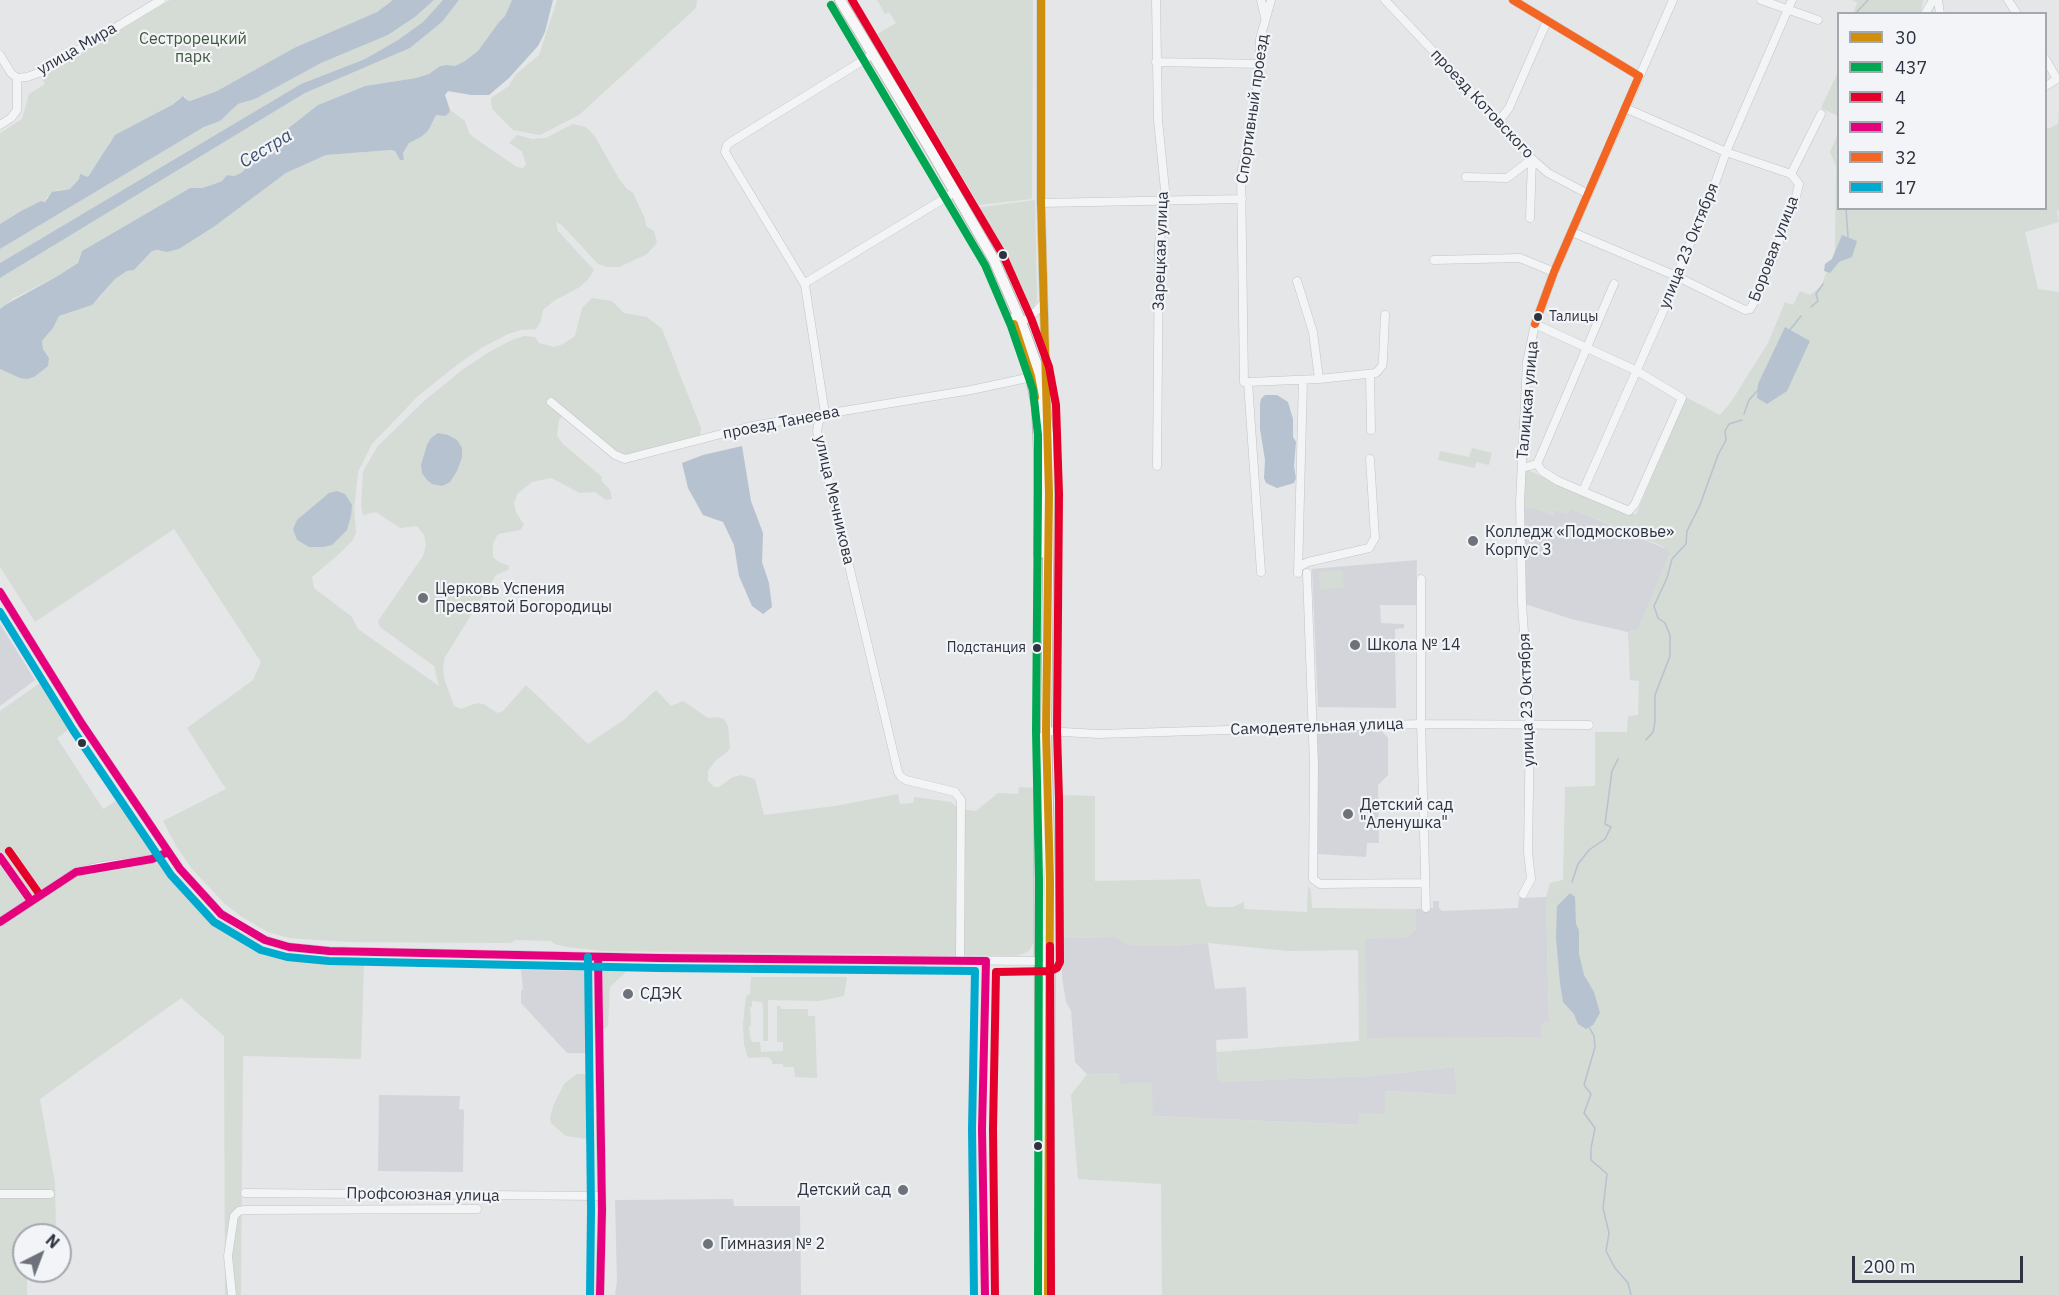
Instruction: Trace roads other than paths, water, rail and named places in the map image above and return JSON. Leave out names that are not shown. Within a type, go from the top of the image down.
[{"type":"highway","points":[[832,0],[950,195],[986,259],[1017,323]]},
{"type":"highway","points":[[840,0],[994,260],[1046,406],[1048,473],[1046,731],[1049,799],[1041,1295]]},
{"type":"highway","points":[[1036,376],[1040,494],[1048,1295]]},
{"type":"street","name":"улица Мира","points":[[0,55],[11,73],[17,78],[27,77],[41,72],[161,0]]},
{"type":"street","points":[[1041,0],[1041,203],[1046,406]]},
{"type":"street","name":"Зарецкая улица","points":[[1156,0],[1158,120],[1166,200],[1159,245],[1157,466]]},
{"type":"street","points":[[1261,0],[1266,18]]},
{"type":"street","name":"Спортивный проезд","points":[[1242,199],[1241,174],[1253,120],[1260,64],[1260,39],[1271,0]]},
{"type":"street","name":"проезд Котовского","points":[[1386,0],[1532,159],[1548,173],[1588,195]]},
{"type":"street","points":[[1513,0],[1639,76]]},
{"type":"street","name":"Талицкая улица","points":[[1522,468],[1527,362],[1535,324],[1554,272],[1673,0]]},
{"type":"street","points":[[1761,0],[1818,20]]},
{"type":"street","name":"улица 23 Октября","points":[[1583,491],[1668,300],[1709,201],[1726,152],[1792,0]]},
{"type":"street","points":[[1927,12],[1936,0]]},
{"type":"street","points":[[1499,121],[1509,108],[1547,21]]},
{"type":"street","name":"улица Мечникова","points":[[867,58],[731,142],[725,149],[726,156],[804,283],[825,414],[819,422],[817,431],[898,772],[906,780],[955,792],[961,800],[960,961]]},
{"type":"street","points":[[1156,62],[1260,64]]},
{"type":"street","points":[[2047,62],[2057,79],[2047,85]]},
{"type":"street","points":[[0,125],[11,118],[17,110],[17,78]]},
{"type":"street","points":[[1625,108],[1726,152],[1791,174],[1821,114]]},
{"type":"street","points":[[1466,177],[1507,178],[1532,159]]},
{"type":"street","points":[[1530,218],[1532,159]]},
{"type":"street","name":"Боровая улица","points":[[1676,276],[1745,310],[1750,309],[1757,297],[1795,201],[1799,184],[1791,174]]},
{"type":"street","points":[[804,283],[950,195]]},
{"type":"street","points":[[1041,203],[1242,199],[1244,382],[1319,379],[1376,373],[1382,366],[1385,315]]},
{"type":"street","points":[[1572,232],[1676,276]]},
{"type":"street","points":[[1434,260],[1520,258],[1554,272]]},
{"type":"street","points":[[1297,280],[1313,332],[1319,379]]},
{"type":"street","points":[[1537,464],[1614,284]]},
{"type":"street","points":[[1017,323],[1031,317],[1043,303]]},
{"type":"street","points":[[1535,324],[1637,371],[1682,398],[1634,507],[1629,511],[1542,471],[1537,464]]},
{"type":"street","points":[[1370,374],[1371,430]]},
{"type":"street","name":"проезд Танеева","points":[[550,402],[615,455],[625,459],[752,426],[971,390],[1036,376]]},
{"type":"street","points":[[1304,380],[1298,570],[1308,562],[1369,548],[1375,538],[1370,459]]},
{"type":"street","points":[[1248,382],[1261,572]]},
{"type":"street","points":[[1522,468],[1537,464]]},
{"type":"street","name":"улица 23 Октября","points":[[1522,468],[1521,582],[1530,724],[1528,852],[1530,879],[1523,894]]},
{"type":"street","points":[[1307,573],[1314,727],[1314,881],[1320,884],[1424,883]]},
{"type":"street","points":[[1421,579],[1421,724],[1426,908]]},
{"type":"street","points":[[0,592],[82,724],[168,852],[195,888],[221,914],[242,928],[276,944],[329,951],[598,957],[1045,961]]},
{"type":"street","name":"Самодеятельная улица","points":[[1046,731],[1098,734],[1421,724],[1589,725]]},
{"type":"street","points":[[0,922],[76,872],[162,857],[168,852]]},
{"type":"street","points":[[598,957],[601,1049],[600,1295]]},
{"type":"street","name":"Профсоюзная улица","points":[[245,1193],[601,1196]]},
{"type":"street","points":[[0,1194],[50,1194]]},
{"type":"street","points":[[232,1295],[228,1256],[234,1216],[238,1211],[257,1209],[477,1209]]},
{"type":"water","points":[[393,0],[434,0],[415,17],[388,35],[321,63],[255,99],[238,104],[220,121],[204,127],[0,249],[0,224],[41,201],[45,202],[52,192],[70,189],[79,179],[80,174],[88,177],[115,135],[172,105],[183,96],[190,101],[217,91],[294,48],[377,12]]},
{"type":"water","points":[[443,0],[459,0],[442,22],[410,48],[305,93],[0,278],[0,263],[301,84],[365,59],[398,40],[423,22]]},
{"type":"water","name":"Сестра","points":[[512,0],[553,0],[545,32],[538,46],[509,78],[489,95],[448,91],[445,95],[449,113],[445,116],[436,115],[428,131],[409,143],[403,153],[404,160],[400,160],[395,151],[391,150],[326,155],[286,173],[215,226],[179,249],[167,252],[152,251],[134,270],[127,271],[115,279],[92,305],[59,316],[42,341],[43,349],[49,358],[48,366],[34,377],[20,378],[0,369],[0,309],[5,305],[78,263],[82,251],[190,188],[202,188],[222,181],[227,175],[234,176],[241,173],[277,137],[318,105],[365,86],[416,78],[429,74],[440,66],[455,66],[465,61],[478,51],[505,16]]},
{"type":"water","points":[[1842,235],[1857,241],[1852,257],[1839,262],[1830,273],[1824,271],[1825,264],[1832,259]]},
{"type":"water","points":[[1785,327],[1810,341],[1787,391],[1767,404],[1757,398],[1758,384]]},
{"type":"water","points":[[1265,395],[1277,395],[1288,402],[1293,419],[1293,437],[1296,442],[1294,483],[1277,488],[1266,483],[1264,478],[1265,460],[1260,429],[1260,404]]},
{"type":"water","points":[[438,433],[457,440],[462,448],[462,457],[457,471],[450,482],[442,486],[432,484],[427,480],[422,473],[421,465],[427,445]]},
{"type":"water","points":[[742,446],[751,501],[763,533],[762,562],[769,583],[772,607],[763,614],[752,606],[739,576],[734,545],[723,522],[703,515],[688,488],[682,463],[703,455]]},
{"type":"water","points":[[337,491],[345,494],[352,505],[347,530],[332,545],[323,547],[309,547],[297,540],[293,529],[297,520],[329,493]]},
{"type":"water","points":[[1570,893],[1575,897],[1579,954],[1584,975],[1594,992],[1600,1013],[1593,1025],[1586,1029],[1578,1024],[1574,1014],[1563,1002],[1560,983],[1556,938],[1557,906]]},
{"type":"waterway","points":[[1857,12],[1868,0]]},
{"type":"waterway","points":[[1846,210],[1848,237]]},
{"type":"waterway","points":[[1811,307],[1818,301],[1816,294],[1823,284]]},
{"type":"waterway","points":[[1789,331],[1801,316]]},
{"type":"waterway","points":[[1744,414],[1749,400],[1758,390]]},
{"type":"waterway","points":[[1646,740],[1653,732],[1655,695],[1670,656],[1670,635],[1665,623],[1658,618],[1654,606],[1667,578],[1672,559],[1686,544],[1687,531],[1726,440],[1725,431],[1729,424],[1742,420]]},
{"type":"waterway","points":[[1572,882],[1578,864],[1589,850],[1605,839],[1611,827],[1605,824],[1612,771],[1618,759]]},
{"type":"waterway","points":[[1589,1027],[1594,1036],[1595,1047],[1584,1085],[1591,1094],[1584,1113],[1595,1128],[1591,1160],[1607,1174],[1603,1208],[1609,1233],[1606,1251],[1615,1268],[1628,1283],[1631,1295]]},
{"type":"place","name":"Талицы","points":[[1538,317]]},
{"type":"place","name":"Колледж «Подмосковье» Корпус 3","points":[[1473,541]]},
{"type":"place","name":"Церковь Успения Пресвятой Богородицы","points":[[423,598]]},
{"type":"place","name":"Школа № 14","points":[[1355,645]]},
{"type":"place","name":"Подстанция","points":[[1037,648]]},
{"type":"place","name":"Детский сад \"Аленушка\"","points":[[1348,814]]},
{"type":"place","name":"СДЭК","points":[[628,994]]},
{"type":"place","name":"Детский сад","points":[[903,1190]]},
{"type":"place","name":"Гимназия № 2","points":[[708,1244]]},
{"type":"park label","name":"Сестрорецкий парк","points":[[193,48]]}]
